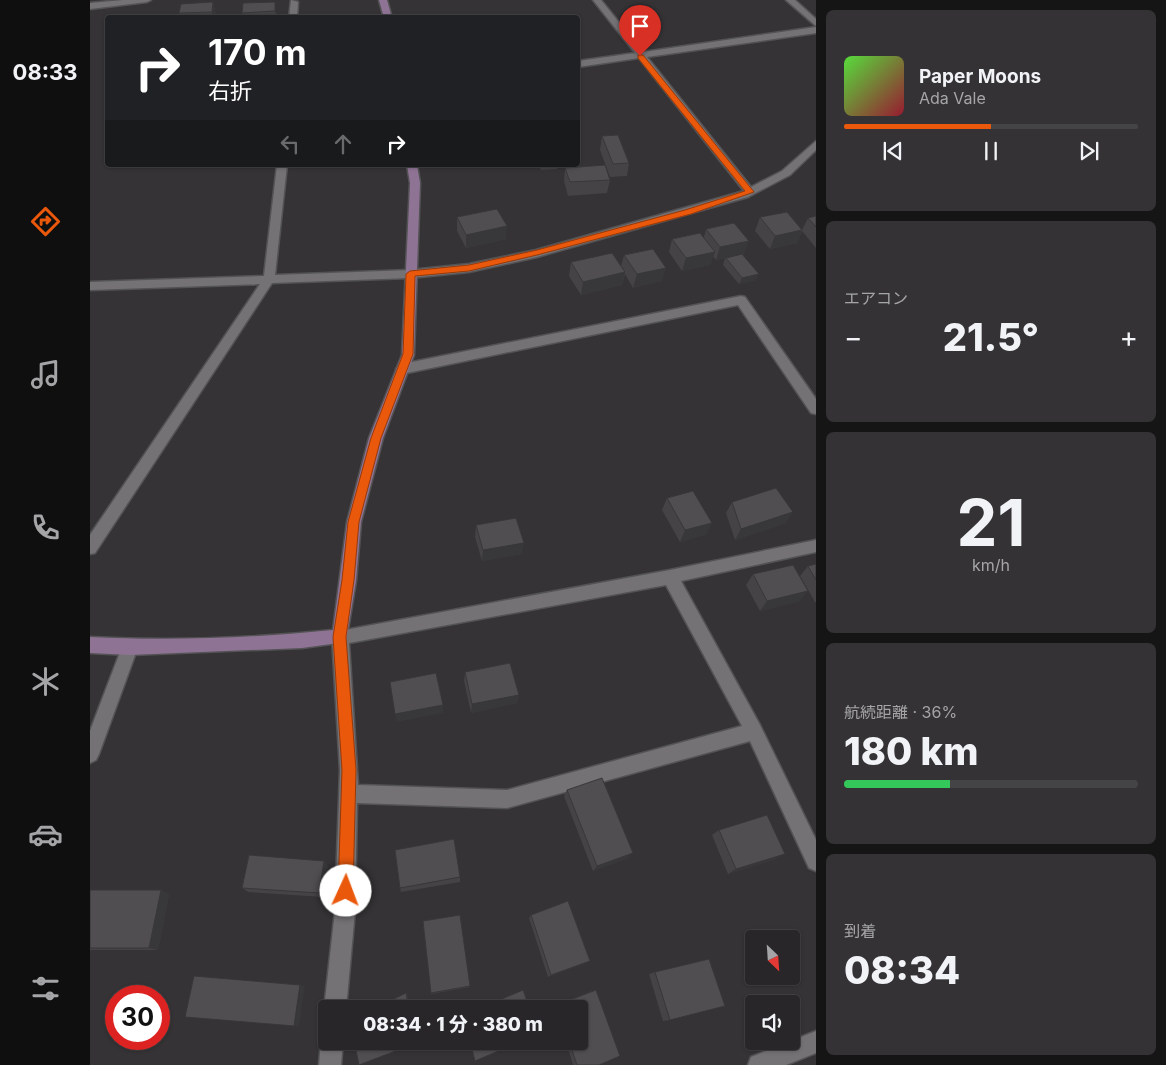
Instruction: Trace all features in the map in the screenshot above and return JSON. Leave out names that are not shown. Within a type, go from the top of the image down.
[{"type":"street","points":[[90,6],[147,0]]},
{"type":"street","points":[[383,0],[387,15]]},
{"type":"street","points":[[597,0],[750,192]]},
{"type":"street","points":[[790,0],[816,23]]},
{"type":"street","points":[[293,15],[294,2]]},
{"type":"street","points":[[580,64],[816,30]]},
{"type":"street","points":[[90,286],[410,274],[469,268],[537,253],[688,212],[750,192],[786,173],[816,144]]},
{"type":"street","points":[[90,548],[269,279],[282,167]]},
{"type":"street","points":[[336,1000],[345,911],[349,794],[340,637],[354,522],[376,438],[408,354],[415,183],[412,167]]},
{"type":"street","points":[[402,369],[741,300],[816,409]]},
{"type":"street","points":[[90,645],[130,647],[302,641],[340,637],[670,577],[816,546]]},
{"type":"street","points":[[670,577],[754,731],[816,861]]},
{"type":"street","points":[[90,754],[130,647]]},
{"type":"street","points":[[349,794],[507,799],[754,731]]},
{"type":"street","points":[[759,1065],[816,1042]]},
{"type":"street","points":[[330,1065],[331,1050]]},
{"type":"building","points":[[213,2],[212,12],[179,13],[181,4]]},
{"type":"building","points":[[275,2],[275,11],[242,13],[243,3]]},
{"type":"building","points":[[618,135],[629,163],[613,164],[602,136]]},
{"type":"building","points":[[605,165],[610,180],[570,182],[565,168]]},
{"type":"building","points":[[497,209],[507,226],[466,235],[457,217]]},
{"type":"building","points":[[787,212],[802,230],[775,236],[760,217]]},
{"type":"building","points":[[816,216],[816,227],[808,218]]},
{"type":"building","points":[[734,223],[749,241],[720,247],[706,229]]},
{"type":"building","points":[[700,233],[715,252],[686,258],[672,239]]},
{"type":"building","points":[[653,249],[666,268],[637,274],[624,255]]},
{"type":"building","points":[[612,253],[625,272],[583,282],[571,262]]},
{"type":"building","points":[[742,254],[759,274],[742,278],[726,258]]},
{"type":"building","points":[[776,488],[793,512],[741,529],[732,502]]},
{"type":"building","points":[[693,491],[712,523],[685,530],[667,498]]},
{"type":"building","points":[[516,518],[524,543],[483,550],[476,525]]},
{"type":"building","points":[[816,564],[816,580],[808,566]]},
{"type":"building","points":[[793,565],[808,591],[767,601],[753,574]]},
{"type":"building","points":[[510,663],[519,695],[472,704],[465,672]]},
{"type":"building","points":[[436,673],[443,705],[395,714],[390,682]]},
{"type":"building","points":[[602,778],[633,853],[597,866],[567,790]]},
{"type":"building","points":[[767,815],[785,854],[736,869],[719,830]]},
{"type":"building","points":[[454,839],[460,877],[400,888],[395,850]]},
{"type":"building","points":[[249,855],[324,861],[319,893],[242,888]]},
{"type":"building","points":[[90,890],[161,890],[149,948],[90,948]]},
{"type":"building","points":[[568,901],[590,961],[551,975],[531,915]]},
{"type":"building","points":[[460,915],[470,986],[431,993],[423,921]]},
{"type":"building","points":[[709,959],[725,1006],[670,1020],[655,972]]},
{"type":"building","points":[[194,976],[300,985],[294,1026],[185,1017]]},
{"type":"building","points":[[523,990],[527,1000],[499,1000]]},
{"type":"building","points":[[596,990],[620,1056],[599,1065],[577,1065],[572,1050],[588,1050],[588,1000],[570,1000]]},
{"type":"building","points":[[406,993],[407,1000],[392,1000]]},
{"type":"building","points":[[356,1050],[398,1050],[359,1065]]},
{"type":"building","points":[[472,1050],[501,1050],[475,1061]]},
{"type":"route","points":[[346,891],[349,770],[340,637],[354,522],[376,438],[408,354],[410,274],[469,268],[537,253],[688,212],[750,192],[640,56]]}]
